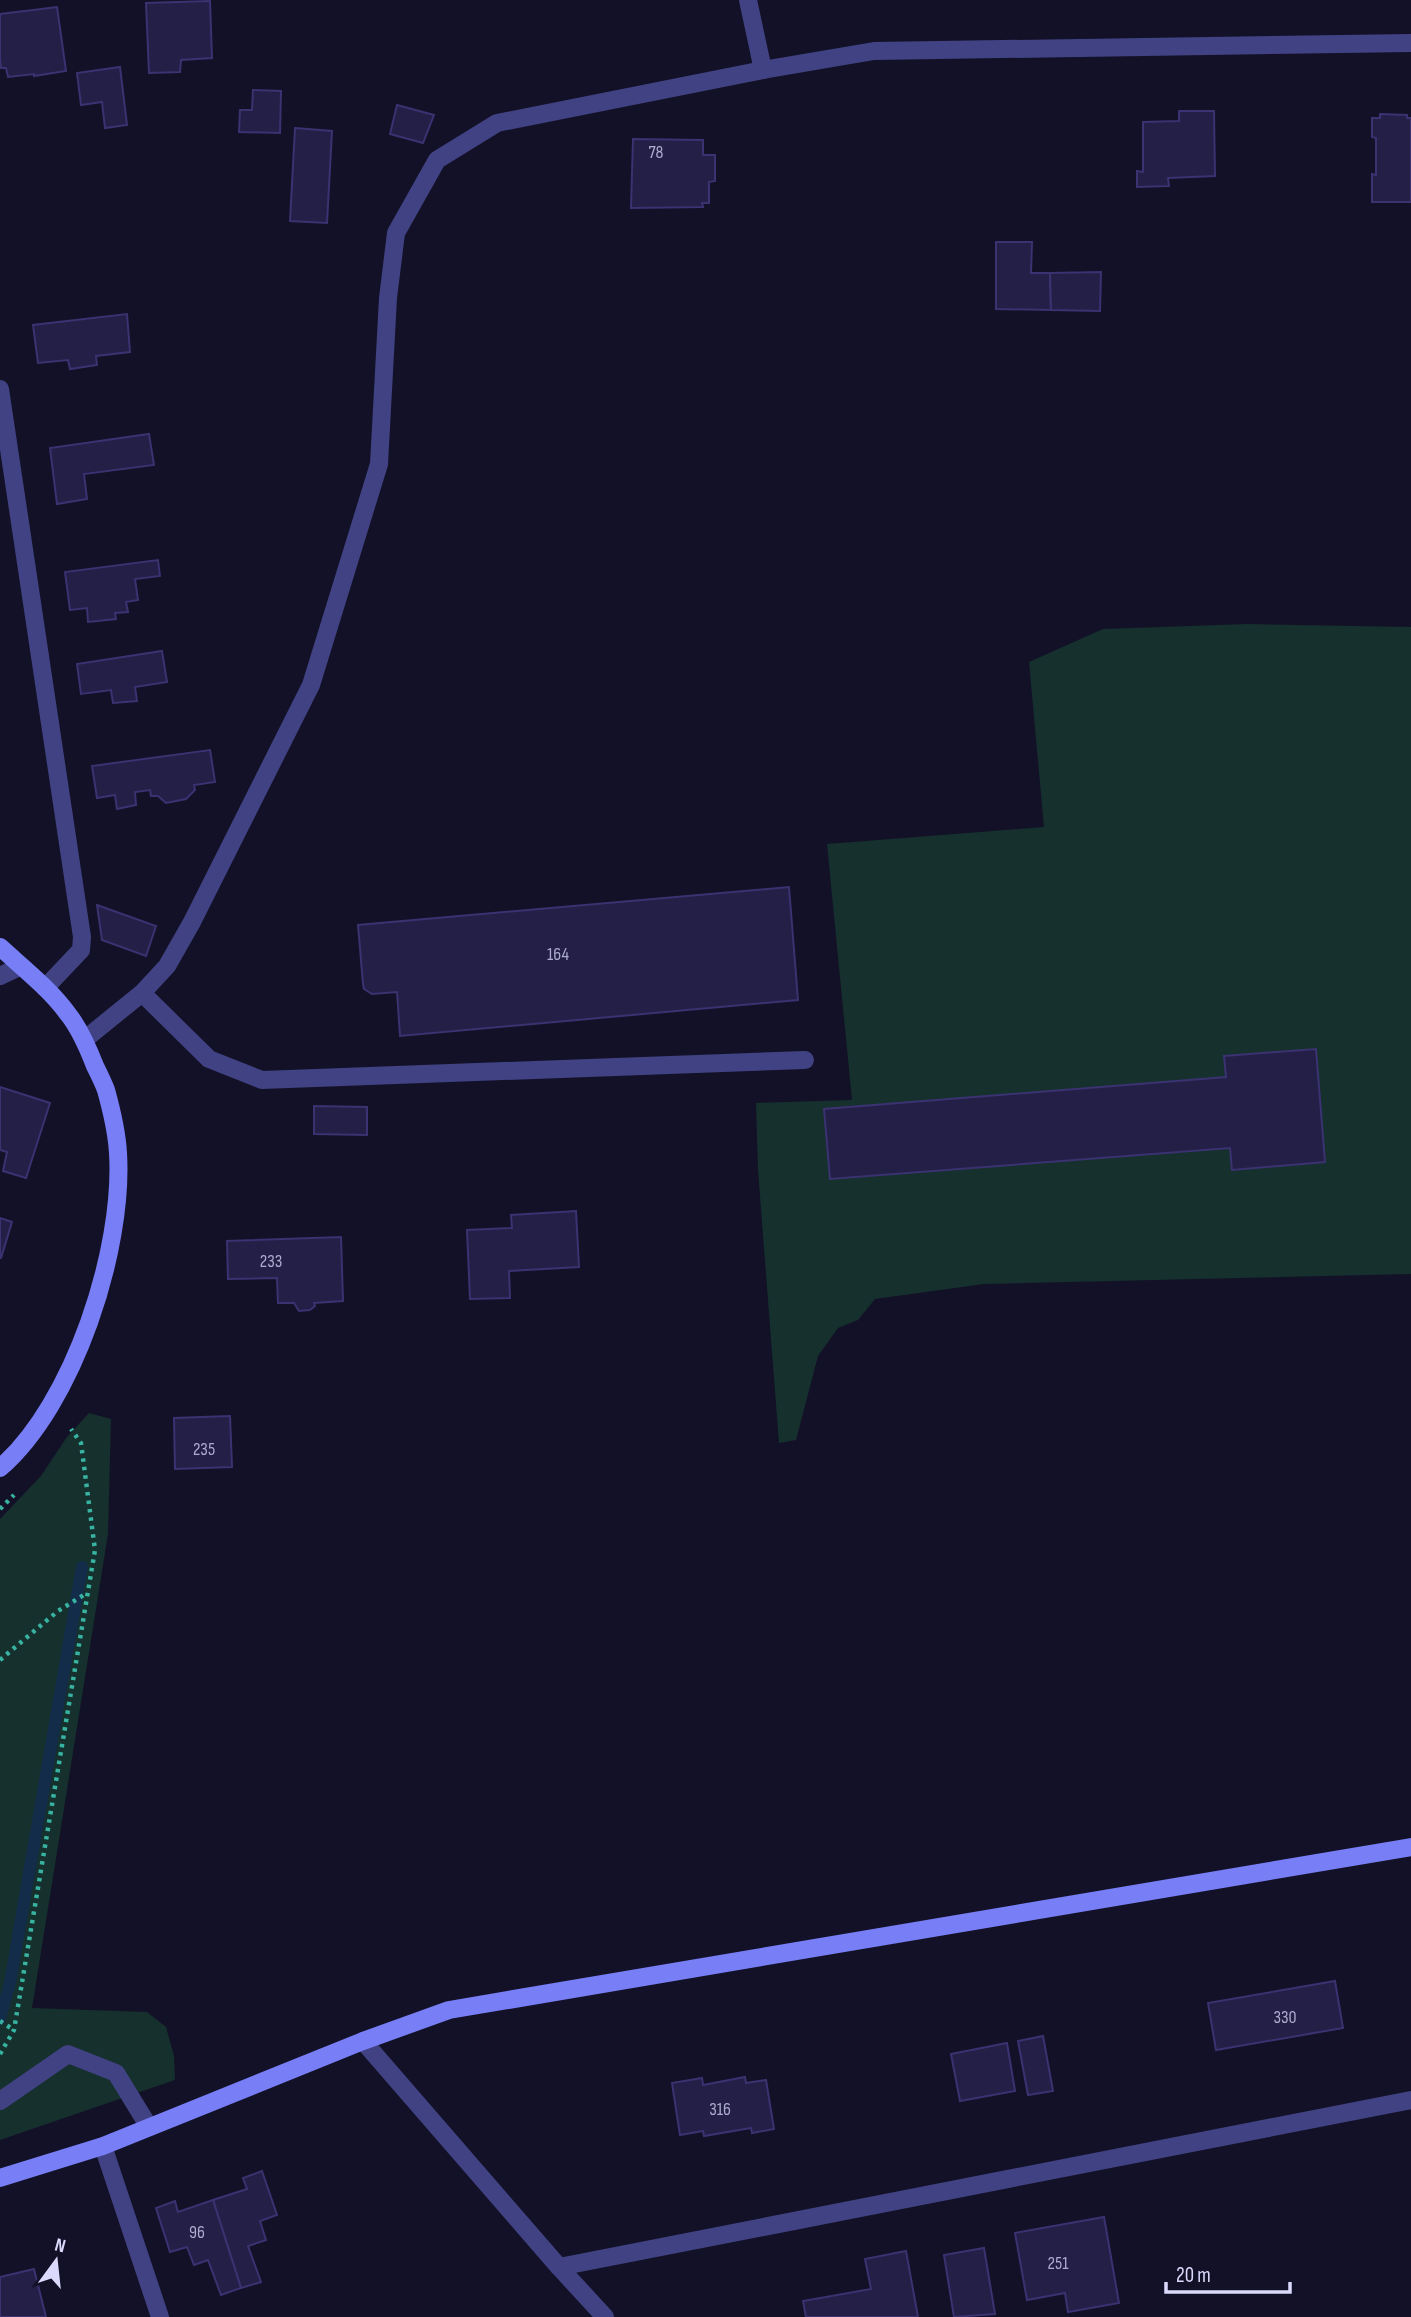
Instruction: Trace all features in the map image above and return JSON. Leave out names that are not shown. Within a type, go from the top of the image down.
[{"type":"street","points":[[748,0],[762,70]]},
{"type":"street","points":[[84,1040],[142,993],[167,966],[192,922],[311,684],[379,464],[388,298],[396,233],[437,160],[497,123],[762,70],[874,51],[1411,43]]},
{"type":"street","points":[[0,389],[82,937],[81,950],[45,988]]},
{"type":"street","points":[[0,947],[69,1014],[84,1040],[106,1090],[118,1152],[116,1209],[108,1255],[94,1308],[71,1368],[42,1419],[9,1461],[0,1468]]},
{"type":"street","points":[[0,976],[21,966]]},
{"type":"street","points":[[142,993],[209,1059],[262,1080],[805,1060]]},
{"type":"street","points":[[0,2178],[103,2146],[363,2041],[449,2010],[1411,1847]]},
{"type":"street","points":[[363,2041],[605,2317]]},
{"type":"street","points":[[0,2101],[68,2054],[116,2073],[149,2127]]},
{"type":"street","points":[[559,2267],[1411,2101]]},
{"type":"street","points":[[103,2146],[160,2317]]},
{"type":"path","points":[[0,2054],[14,2030],[95,1550],[81,1443],[68,1425]]},
{"type":"path","points":[[0,1660],[58,1611],[88,1593]]},
{"type":"path","points":[[0,2021],[14,2030]]},
{"type":"green space","points":[[1247,624],[1411,627],[1411,1274],[984,1284],[875,1299],[858,1320],[838,1328],[818,1356],[796,1440],[779,1443],[758,1170],[756,1103],[852,1100],[827,844],[1044,827],[1029,662],[1103,629]]},
{"type":"green space","points":[[89,1413],[111,1419],[108,1534],[32,2008],[147,2012],[166,2027],[174,2056],[175,2080],[0,2140],[0,1519],[41,1476],[67,1437]]},
{"type":"building","points":[[210,1],[212,58],[181,60],[180,72],[149,73],[146,3]]},
{"type":"building","points":[[57,7],[66,71],[8,77],[6,68],[1,68],[0,14]]},
{"type":"building","points":[[120,67],[127,125],[105,128],[102,102],[81,105],[77,73]]},
{"type":"building","points":[[253,90],[281,91],[280,133],[239,132],[240,110],[252,110]]},
{"type":"building","points":[[397,105],[434,115],[423,143],[390,134]]},
{"type":"building","points":[[1179,111],[1214,111],[1215,176],[1168,178],[1169,186],[1137,187],[1137,171],[1143,172],[1143,122],[1179,121]]},
{"type":"building","points":[[1380,114],[1407,115],[1407,118],[1411,118],[1411,202],[1372,202],[1372,174],[1376,175],[1376,138],[1372,137],[1372,118],[1380,118]]},
{"type":"building","points":[[295,128],[332,131],[327,223],[290,221]]},
{"type":"building","points":[[633,139],[703,140],[703,155],[715,155],[715,181],[709,182],[709,203],[702,203],[703,207],[631,208]]},
{"type":"building","points":[[996,242],[1032,242],[1031,273],[1050,273],[1051,310],[996,309]]},
{"type":"building","points":[[1101,272],[1100,311],[1051,310],[1050,273]]},
{"type":"building","points":[[127,314],[130,352],[96,356],[97,365],[70,369],[68,360],[38,363],[33,325]]},
{"type":"building","points":[[149,434],[154,465],[84,474],[87,499],[57,504],[50,448]]},
{"type":"building","points":[[158,560],[160,576],[135,579],[138,600],[126,602],[128,612],[115,613],[116,619],[88,622],[87,608],[70,610],[65,572]]},
{"type":"building","points":[[162,651],[167,682],[135,687],[137,701],[113,703],[111,690],[81,694],[77,664]]},
{"type":"building","points":[[210,750],[215,782],[194,785],[195,790],[186,799],[166,803],[158,796],[151,796],[150,790],[135,792],[136,805],[117,809],[115,795],[97,798],[92,766]]},
{"type":"building","points":[[789,887],[798,1000],[400,1036],[397,992],[372,994],[364,989],[358,925]]},
{"type":"building","points":[[97,905],[156,926],[146,956],[102,940]]},
{"type":"building","points":[[1316,1049],[1325,1162],[1232,1170],[1230,1148],[830,1179],[824,1109],[1226,1077],[1224,1056]]},
{"type":"building","points":[[0,1087],[50,1103],[26,1178],[3,1171],[7,1152],[0,1150]]},
{"type":"building","points":[[314,1106],[367,1107],[367,1135],[314,1134]]},
{"type":"building","points":[[576,1211],[579,1267],[509,1271],[510,1298],[470,1299],[467,1230],[512,1228],[511,1215]]},
{"type":"building","points":[[0,1218],[12,1222],[1,1258],[0,1258]]},
{"type":"building","points":[[341,1237],[343,1301],[314,1303],[315,1306],[310,1310],[299,1311],[294,1303],[278,1303],[277,1278],[228,1279],[227,1241]]},
{"type":"building","points":[[230,1416],[232,1467],[175,1469],[174,1418]]},
{"type":"building","points":[[1335,1981],[1343,2028],[1216,2050],[1208,2003]]},
{"type":"building","points":[[1043,2036],[1053,2091],[1028,2095],[1018,2041]]},
{"type":"building","points":[[1007,2043],[1015,2091],[960,2101],[951,2054]]},
{"type":"building","points":[[745,2077],[746,2083],[766,2080],[774,2129],[752,2133],[751,2128],[704,2136],[703,2131],[680,2135],[672,2083],[702,2078],[703,2085]]},
{"type":"building","points":[[262,2171],[277,2215],[260,2221],[266,2240],[248,2246],[261,2282],[241,2288],[213,2200],[247,2189],[243,2178]]},
{"type":"building","points":[[213,2200],[241,2288],[221,2295],[208,2260],[194,2265],[187,2247],[170,2252],[156,2208],[175,2201],[178,2212]]},
{"type":"building","points":[[1104,2217],[1119,2303],[1068,2312],[1065,2293],[1027,2300],[1015,2233]]},
{"type":"building","points":[[984,2248],[995,2314],[954,2317],[944,2255]]},
{"type":"building","points":[[906,2251],[918,2317],[806,2317],[803,2301],[871,2289],[865,2259]]},
{"type":"building","points":[[34,2269],[46,2317],[0,2317],[0,2277]]},
{"type":"waterway","points":[[0,2019],[10,1983],[82,1567]]}]
